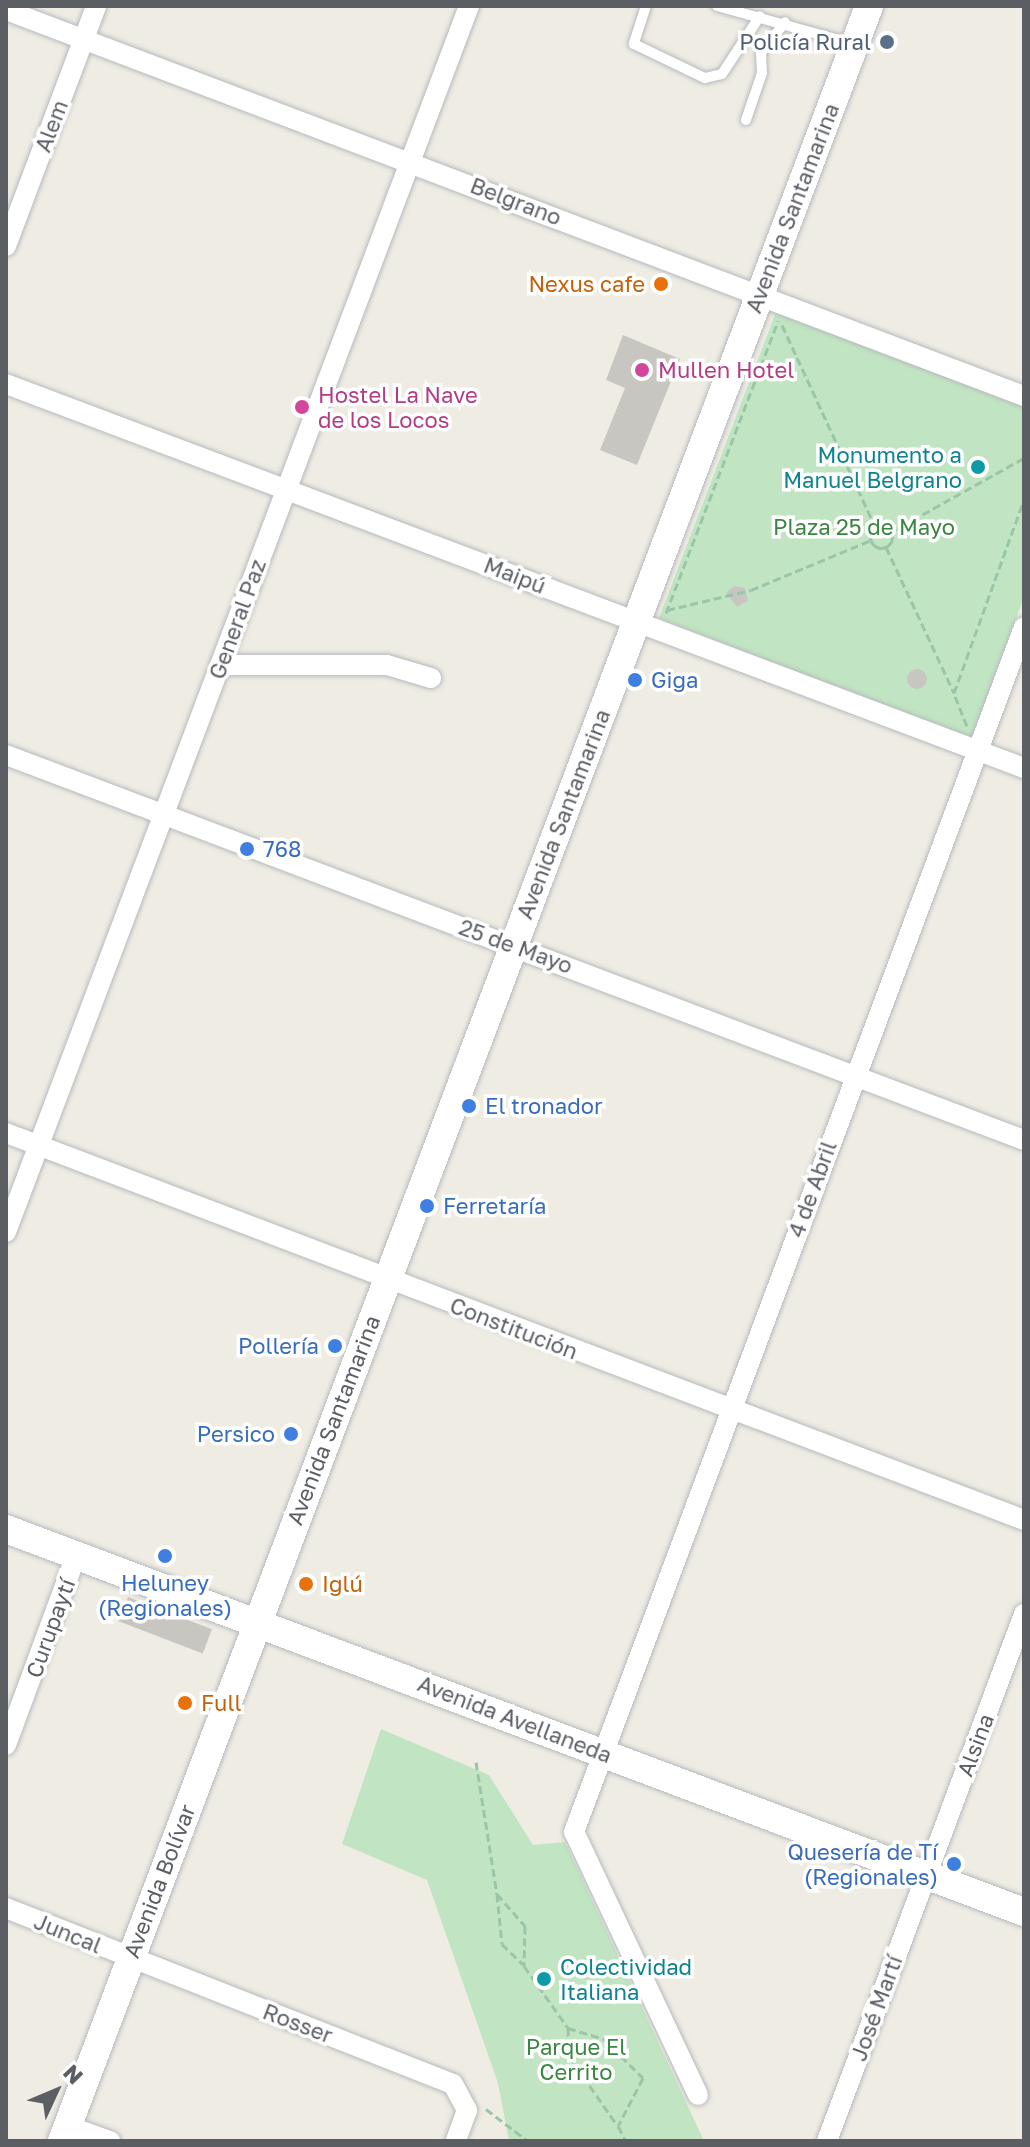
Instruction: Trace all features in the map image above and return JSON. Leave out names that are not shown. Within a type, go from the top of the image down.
[{"type":"main road","name":"Avenida Santamarina","points":[[259,1616],[869,6]]},
{"type":"main road","name":"Avenida Avellaneda","points":[[6,1513],[259,1616],[605,1746],[929,1867],[1024,1895]]},
{"type":"main road","name":"Avenida Avellaneda","points":[[6,1529],[76,1556],[259,1616]]},
{"type":"main road","name":"Avenida Bolívar","points":[[65,2133],[259,1616]]},
{"type":"main road","name":"Avenida Avellaneda","points":[[929,1867],[1024,1912]]},
{"type":"street","name":"Alem","points":[[6,246],[96,6]]},
{"type":"street","name":"General Paz","points":[[6,1232],[469,6]]},
{"type":"street","name":"Belgrano","points":[[6,10],[411,160],[1024,396]]},
{"type":"street","name":"Maipú","points":[[6,384],[1024,768]]},
{"type":"street","name":"4 de Abril","points":[[698,2095],[574,1832],[855,1072],[1024,627]]},
{"type":"street","points":[[220,665],[387,665],[431,678]]},
{"type":"street","name":"25 de Mayo","points":[[6,755],[855,1072],[1024,1140]]},
{"type":"street","name":"Constitución","points":[[6,1133],[1024,1520]]},
{"type":"street","name":"Curupaytí","points":[[6,1745],[76,1556]]},
{"type":"street","name":"Alsina","points":[[929,1867],[1024,1614]]},
{"type":"street","name":"José Martí","points":[[827,2141],[929,1867]]},
{"type":"street","name":"Juncal","points":[[6,1908],[130,1958]]},
{"type":"street","name":"Rosser","points":[[130,1958],[463,2093]]},
{"type":"street","points":[[456,2141],[467,2110],[463,2093]]},
{"type":"street","points":[[65,2133],[110,2141]]},
{"type":"lane","points":[[646,6],[634,44],[705,78],[722,74],[760,16]]},
{"type":"lane","points":[[717,6],[785,22],[854,44]]},
{"type":"lane","points":[[746,120],[762,73],[761,53],[785,22]]},
{"type":"path","points":[[779,318],[876,528],[871,540],[751,590],[667,610],[779,318]]},
{"type":"path","points":[[886,547],[891,532],[1024,458]]},
{"type":"path","points":[[954,693],[1024,500]]},
{"type":"path","points":[[876,528],[891,532]]},
{"type":"path","points":[[871,540],[886,547],[967,726],[953,721]]},
{"type":"path","points":[[667,610],[680,621]]},
{"type":"path","points":[[476,1762],[502,1944],[524,1966],[568,2028],[569,2056],[626,2141]]},
{"type":"path","points":[[497,1894],[525,1926],[524,1966]]},
{"type":"path","points":[[568,2028],[604,2039],[643,2078],[618,2126]]},
{"type":"path","points":[[463,2093],[528,2141]]},
{"type":"green space","name":"Plaza 25 de Mayo","points":[[776,312],[1024,405],[1024,597],[970,741],[659,618]]},
{"type":"green space","name":"Parque El Cerrito","points":[[381,1729],[489,1775],[533,1845],[565,1842],[704,2141],[509,2141],[498,2083],[427,1880],[342,1844]]},
{"type":"building","points":[[623,335],[680,359],[637,465],[600,450],[625,388],[606,380]]},
{"type":"building","points":[[734,586],[745,588],[748,601],[737,607],[726,593]]},
{"type":"building","points":[[917,669],[924,672],[927,679],[924,686],[917,689],[910,686],[907,679],[910,672]]},
{"type":"building","points":[[128,1597],[212,1629],[203,1654],[119,1621]]},
{"type":"place","name":"Policía Rural","points":[[887,42]]},
{"type":"place","name":"Nexus cafe","points":[[661,284]]},
{"type":"place","name":"Mullen Hotel","points":[[642,370]]},
{"type":"place","name":"Hostel La Nave de los Locos","points":[[302,407]]},
{"type":"place","name":"Monumento a Manuel Belgrano","points":[[978,467]]},
{"type":"place","name":"Giga","points":[[635,680]]},
{"type":"place","name":"768","points":[[247,849]]},
{"type":"place","name":"El tronador","points":[[469,1106]]},
{"type":"place","name":"Ferretaría","points":[[427,1206]]},
{"type":"place","name":"Pollería","points":[[335,1346]]},
{"type":"place","name":"Persico","points":[[291,1434]]},
{"type":"place","name":"Heluney (Regionales)","points":[[165,1556]]},
{"type":"place","name":"Iglú","points":[[306,1584]]},
{"type":"place","name":"Full","points":[[185,1703]]},
{"type":"place","name":"Quesería de Tí (Regionales)","points":[[954,1864]]},
{"type":"place","name":"Colectividad Italiana","points":[[544,1979]]}]
